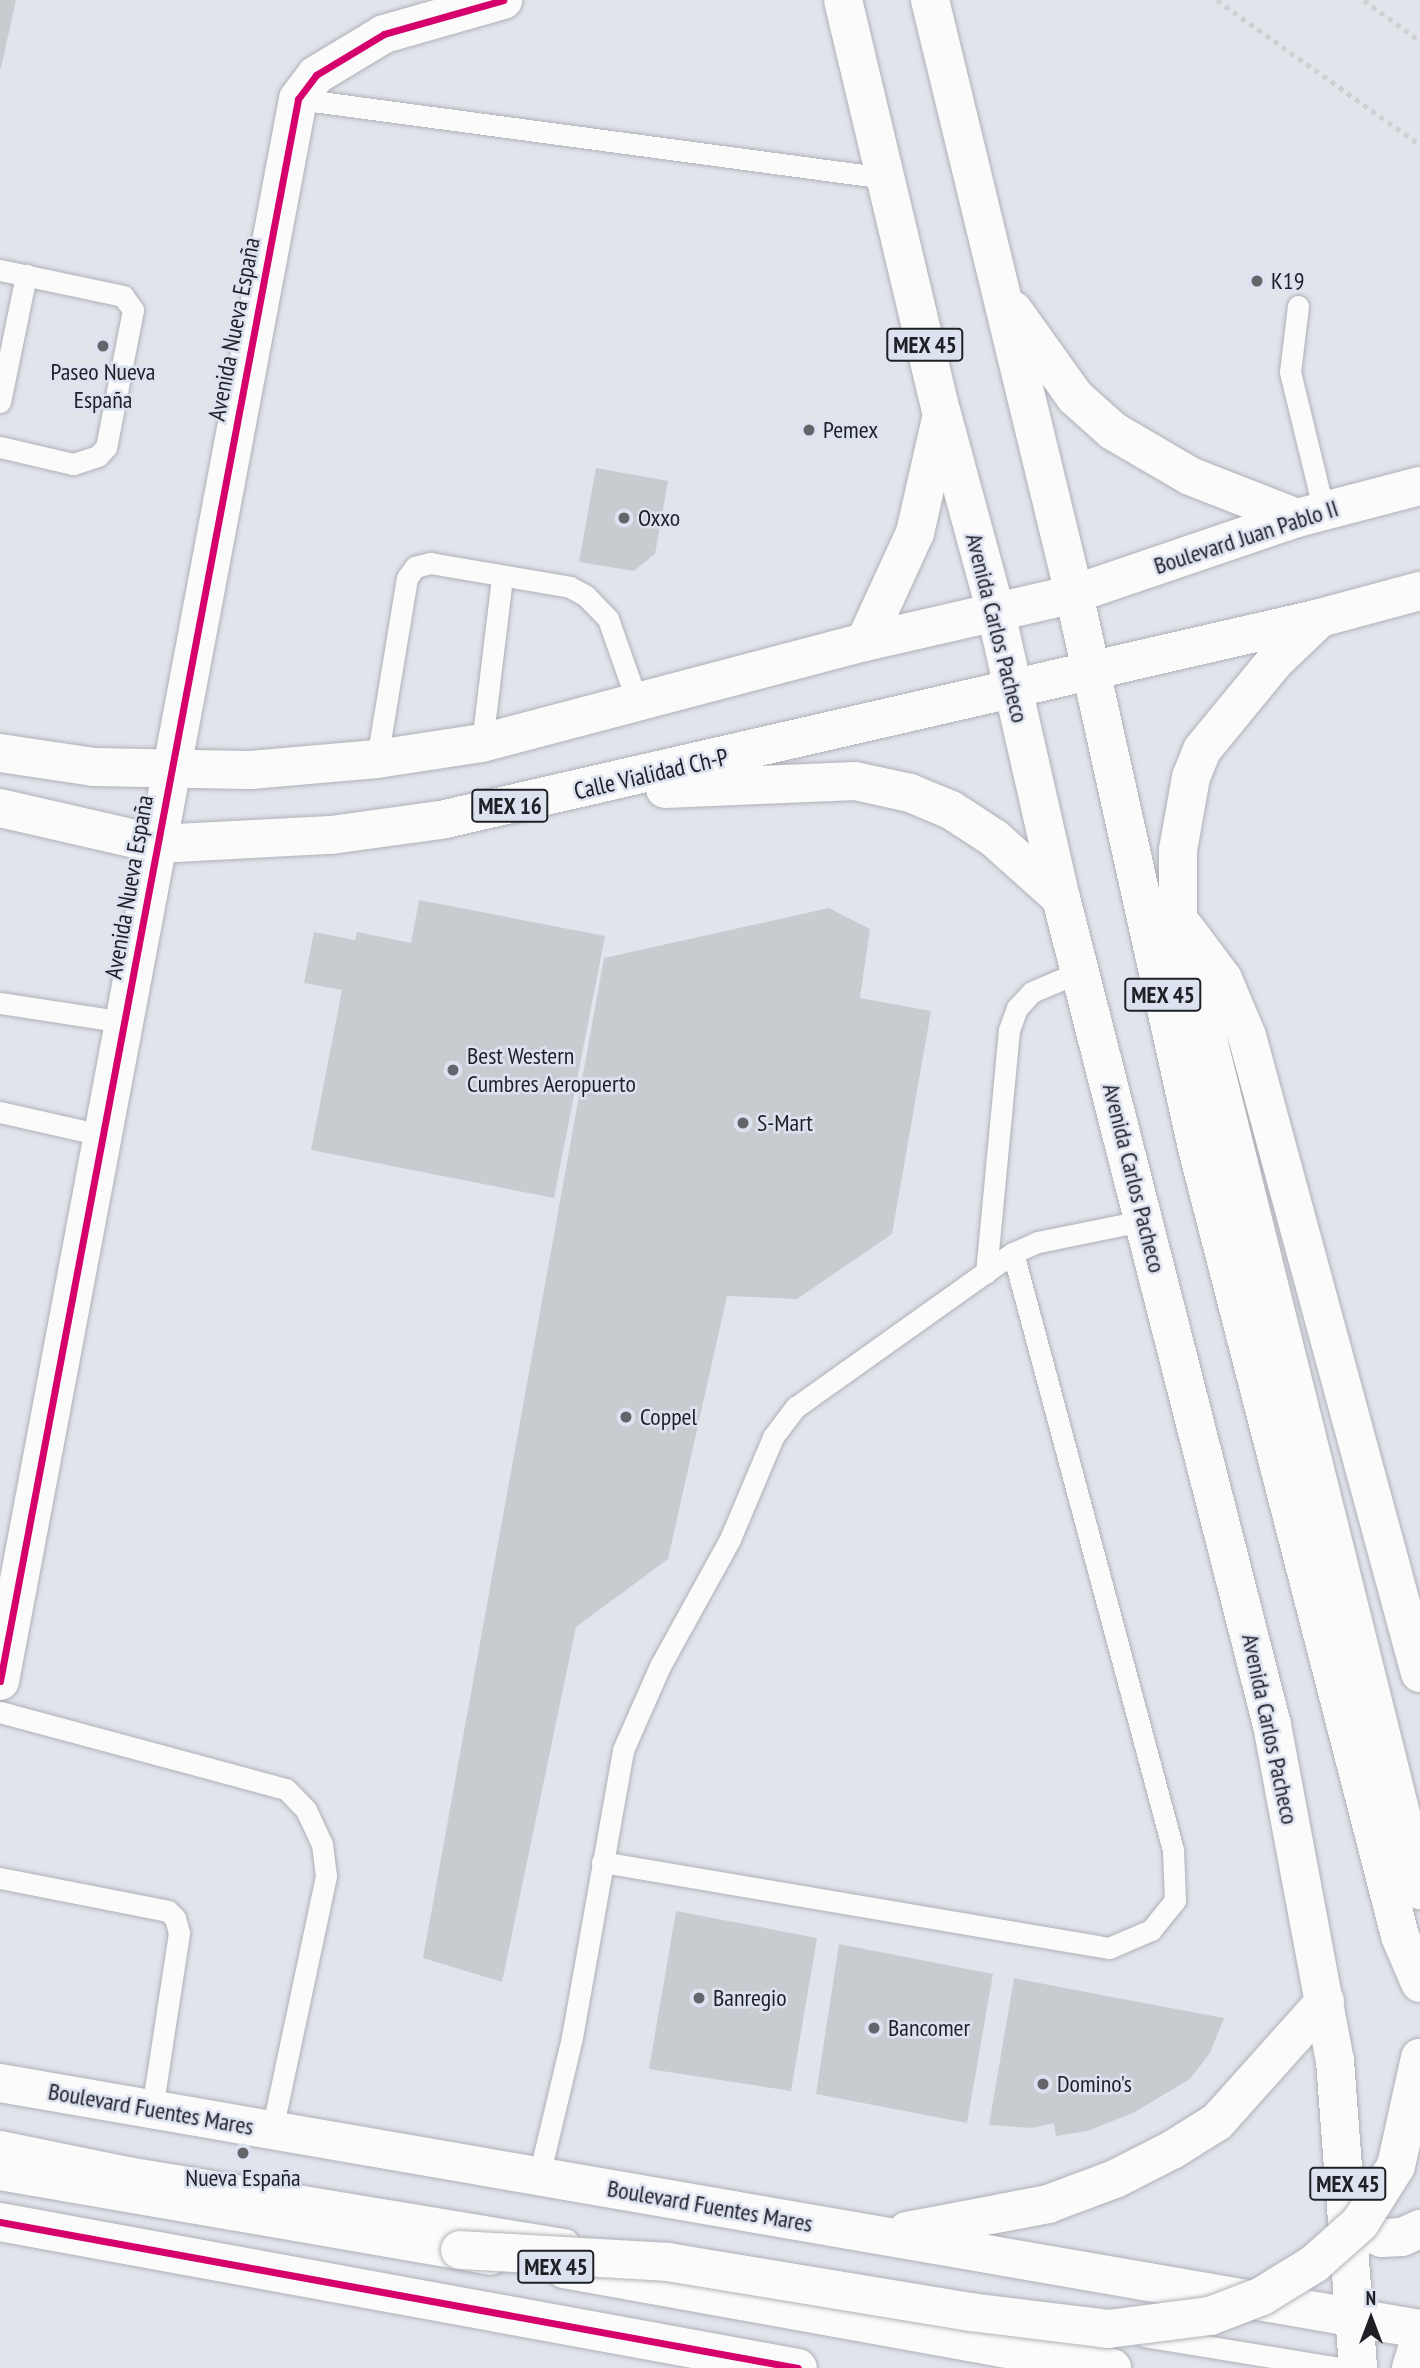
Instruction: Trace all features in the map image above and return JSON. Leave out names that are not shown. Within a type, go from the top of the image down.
[{"type":"main road","points":[[298,99],[316,75],[383,34],[503,0]]},
{"type":"main road","name":"Avenida Carlos Pacheco","points":[[843,0],[942,414],[996,613],[1061,898],[1146,1220],[1272,1725],[1325,2001],[1349,2207],[1352,2317],[1359,2368]]},
{"type":"main road","name":"MEX 45","points":[[930,0],[1074,594],[1197,1148],[1400,1936],[1420,1983]]},
{"type":"main road","name":"Avenida Nueva España","points":[[0,1681],[298,99]]},
{"type":"main road","points":[[1001,294],[1074,397],[1113,431],[1190,476],[1310,515]]},
{"type":"main road","points":[[865,642],[915,533],[942,414]]},
{"type":"main road","name":"Boulevard Juan Pablo II","points":[[1074,594],[1310,515],[1420,486]]},
{"type":"main road","points":[[1089,670],[1320,618],[1420,591]]},
{"type":"main road","points":[[0,753],[94,767],[170,771],[377,759],[482,743],[865,642],[1074,594]]},
{"type":"main road","points":[[1320,618],[1275,661],[1202,750],[1191,777],[1178,850],[1178,919],[1244,1194],[1420,1890]]},
{"type":"main road","name":"Calle Vialidad Ch-P","points":[[0,808],[157,844],[331,835],[441,820],[558,796],[1089,670]]},
{"type":"main road","points":[[558,796],[855,781],[910,793],[951,810],[994,838],[1061,898]]},
{"type":"main road","points":[[1178,919],[1223,979],[1247,1037],[1420,1673]]},
{"type":"main road","points":[[883,2236],[1048,2204],[1115,2179],[1172,2150],[1217,2122],[1325,2001]]},
{"type":"main road","points":[[460,2250],[668,2262],[970,2312],[1108,2329],[1210,2316],[1262,2295],[1314,2264],[1360,2223],[1396,2166],[1420,2058]]},
{"type":"main road","name":"Boulevard Fuentes Mares","points":[[0,2083],[1420,2329]]},
{"type":"main road","name":"MEX 45","points":[[0,2171],[460,2250],[1112,2368]]},
{"type":"main road","points":[[1349,2207],[1367,2232],[1382,2238],[1402,2237],[1420,2229]]},
{"type":"main road","points":[[0,2222],[666,2356],[786,2367]]},
{"type":"main road","points":[[1411,2368],[1420,2338]]},
{"type":"lane","points":[[298,99],[885,178]]},
{"type":"lane","points":[[0,270],[123,296],[133,310],[106,447],[98,456],[73,464],[0,447]]},
{"type":"lane","points":[[0,402],[26,275]]},
{"type":"lane","points":[[1298,306],[1290,372],[1310,515]]},
{"type":"lane","points":[[377,759],[407,578],[415,568],[430,563],[570,587],[601,608],[638,704]]},
{"type":"lane","points":[[482,743],[502,577]]},
{"type":"lane","points":[[986,1273],[1010,1030],[1017,1008],[1032,992],[1081,971]]},
{"type":"lane","points":[[0,1003],[124,1021]]},
{"type":"lane","points":[[0,1112],[103,1135]]},
{"type":"lane","points":[[540,2176],[572,2037],[623,1750],[641,1705],[730,1539],[773,1437],[796,1407],[1013,1253],[1038,1242],[1146,1220]]},
{"type":"lane","points":[[602,1862],[1109,1948],[1151,1930],[1175,1900],[1173,1850],[1013,1253]]},
{"type":"lane","points":[[0,1712],[286,1789],[306,1810],[322,1844],[326,1877],[272,2130]]},
{"type":"lane","points":[[0,1878],[168,1912],[175,1918],[179,1933],[152,2109]]},
{"type":"lane","points":[[0,2141],[128,2167],[1340,2368]]},
{"type":"path","points":[[1217,0],[1420,145]]},
{"type":"path","points":[[1364,0],[1420,41]]},
{"type":"building","points":[[0,0],[16,0],[1,68],[0,68]]},
{"type":"building","name":"Oxxo","points":[[596,468],[668,481],[655,554],[634,571],[579,562]]},
{"type":"building","name":"Best Western Cumbres Aeropuerto","points":[[419,900],[605,936],[554,1198],[311,1150],[342,990],[304,983],[314,932],[355,940],[357,932],[411,943]]},
{"type":"building","points":[[829,908],[870,929],[860,998],[931,1011],[892,1234],[797,1299],[727,1296],[668,1559],[576,1627],[502,1982],[423,1958],[604,958]]},
{"type":"building","points":[[676,1911],[817,1938],[791,2091],[649,2069]]},
{"type":"building","name":"Bancomer","points":[[839,1944],[993,1974],[967,2123],[816,2094]]},
{"type":"building","points":[[1014,1978],[1224,2018],[1210,2053],[1190,2079],[1133,2113],[1087,2131],[1056,2136],[1054,2123],[1032,2128],[989,2125]]},
{"type":"cycle path","points":[[0,1681],[298,99],[316,75],[384,34],[503,0]]},
{"type":"cycle path","points":[[0,2222],[798,2368]]},
{"type":"place","name":"K19","points":[[1257,281]]},
{"type":"place","name":"Paseo Nueva España","points":[[103,346]]},
{"type":"place","name":"Pemex","points":[[809,430]]},
{"type":"place","name":"Oxxo","points":[[624,518]]},
{"type":"place","name":"Best Western Cumbres Aeropuerto","points":[[453,1070]]},
{"type":"place","name":"S-Mart","points":[[743,1123]]},
{"type":"place","name":"Coppel","points":[[626,1417]]},
{"type":"place","name":"Banregio","points":[[699,1998]]},
{"type":"place","name":"Bancomer","points":[[874,2028]]},
{"type":"place","name":"Domino's","points":[[1043,2084]]},
{"type":"place","name":"Nueva España","points":[[243,2153]]}]
